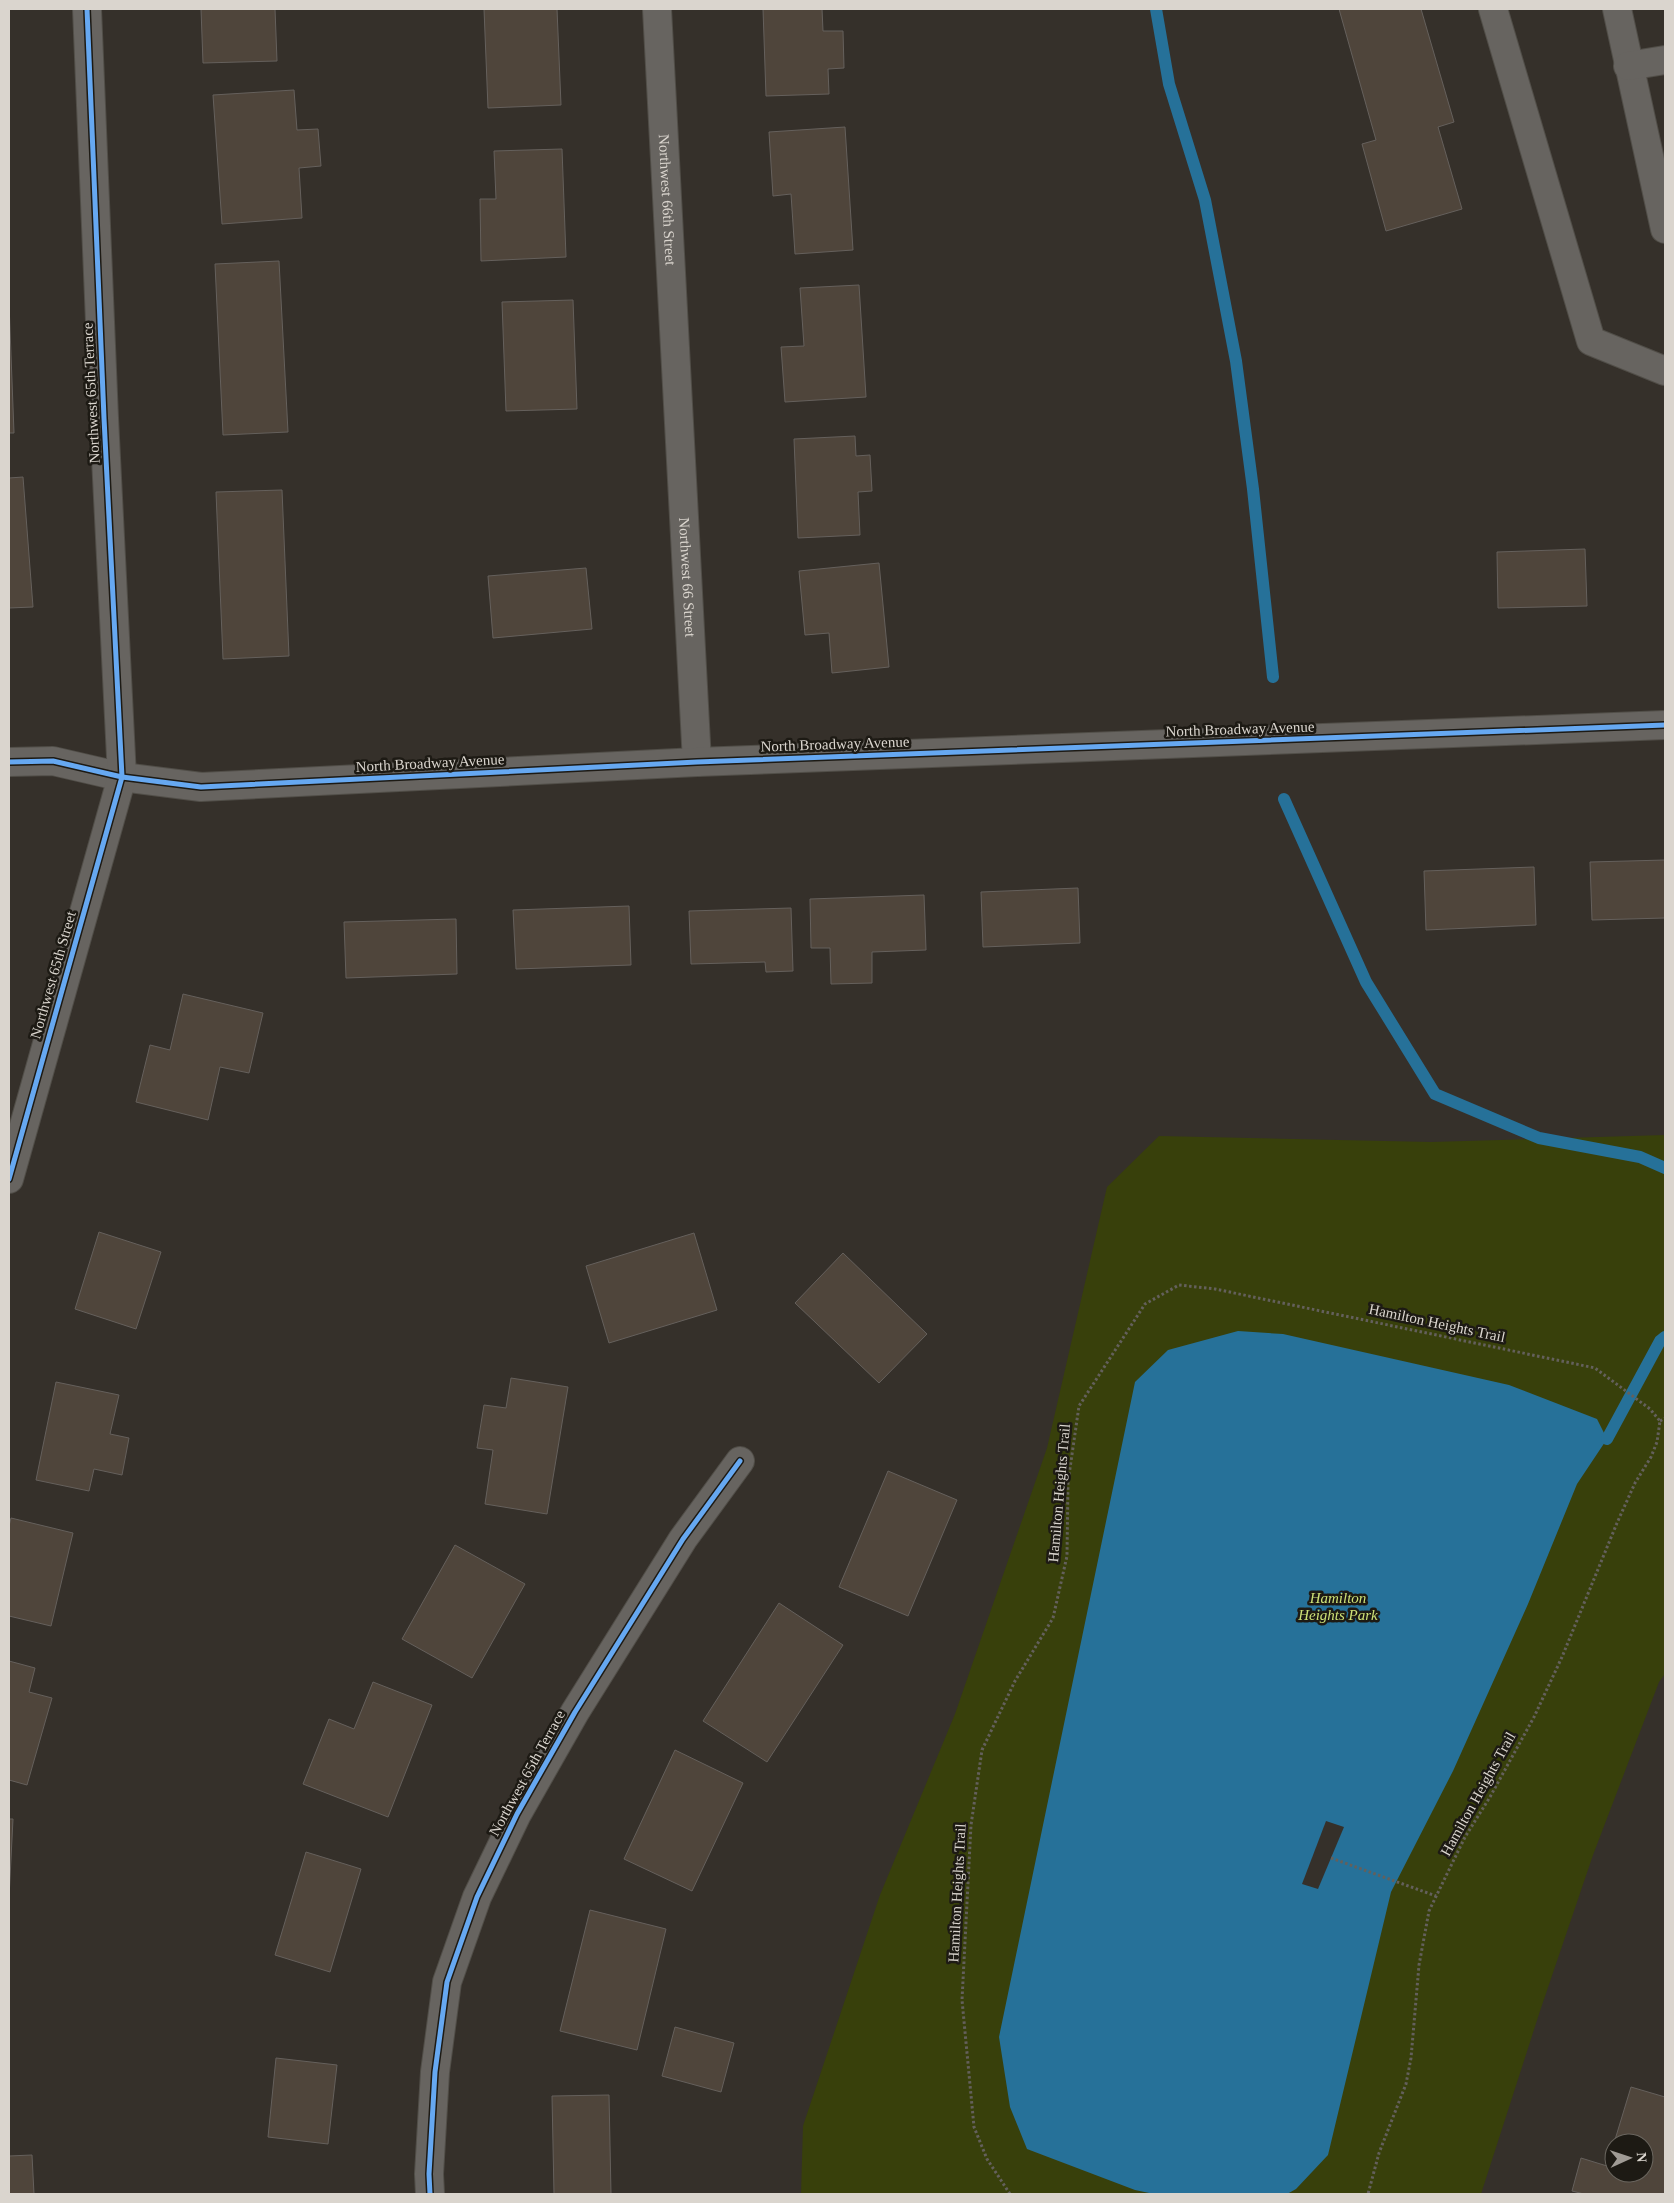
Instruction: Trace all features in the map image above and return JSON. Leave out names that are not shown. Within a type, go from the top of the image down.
[{"type":"street","name":"Northwest 65th Terrace","points":[[88,9],[104,418],[122,777]]},
{"type":"street","name":"Northwest 66th Street","points":[[657,9],[679,391]]},
{"type":"street","points":[[1493,9],[1591,341],[1665,371]]},
{"type":"street","points":[[1616,9],[1665,229]]},
{"type":"street","points":[[1628,66],[1665,60]]},
{"type":"street","name":"Northwest 66 Street","points":[[679,391],[697,762]]},
{"type":"street","name":"North Broadway Avenue","points":[[9,762],[53,761],[122,777],[201,787],[697,762],[1665,725]]},
{"type":"street","name":"Northwest 65th Street","points":[[9,1179],[122,777]]},
{"type":"street","name":"Northwest 65th Terrace","points":[[430,2194],[429,2174],[435,2072],[448,1982],[477,1897],[517,1814],[575,1712],[683,1539],[740,1461]]},
{"type":"path","points":[[1660,1421],[1665,1418]]},
{"type":"path","points":[[1331,1858],[1436,1896]]},
{"type":"green space","name":"Hamilton Heights Park","points":[[1665,1135],[1665,1674],[1659,1682],[1593,1855],[1481,2194],[801,2194],[803,2126],[880,1895],[955,1714],[1047,1448],[1107,1187],[1159,1136],[1431,1142]]},
{"type":"water","points":[[1238,1331],[1283,1334],[1509,1385],[1597,1419],[1607,1439],[1577,1484],[1528,1604],[1453,1771],[1391,1892],[1328,2155],[1296,2189],[1287,2194],[1154,2194],[1135,2190],[1027,2149],[1010,2107],[999,2037],[1135,1382],[1168,1350]]},
{"type":"pier","points":[[1326,1821],[1344,1827],[1318,1889],[1302,1884]]},
{"type":"building","points":[[201,9],[275,9],[277,61],[203,63]]},
{"type":"building","points":[[484,9],[557,9],[561,105],[488,108]]},
{"type":"building","points":[[763,9],[822,9],[823,31],[843,31],[844,68],[828,69],[829,94],[766,96]]},
{"type":"building","points":[[1339,9],[1421,9],[1454,122],[1438,127],[1462,209],[1386,231],[1362,144],[1376,140]]},
{"type":"building","points":[[294,90],[297,130],[318,129],[321,166],[299,168],[302,218],[222,224],[213,95]]},
{"type":"building","points":[[845,127],[853,250],[795,254],[791,194],[773,196],[769,132]]},
{"type":"building","points":[[562,149],[566,257],[481,261],[480,199],[496,199],[494,151]]},
{"type":"building","points":[[279,261],[288,432],[223,435],[215,264]]},
{"type":"building","points":[[859,285],[866,397],[785,402],[781,347],[804,346],[800,288]]},
{"type":"building","points":[[573,300],[577,409],[506,411],[502,302]]},
{"type":"building","points":[[9,303],[14,433],[9,433]]},
{"type":"building","points":[[855,436],[856,456],[870,455],[872,491],[858,492],[860,535],[798,538],[794,439]]},
{"type":"building","points":[[23,477],[33,607],[9,608],[9,478]]},
{"type":"building","points":[[282,490],[289,656],[223,659],[216,492]]},
{"type":"building","points":[[1585,549],[1587,606],[1498,608],[1497,552]]},
{"type":"building","points":[[879,563],[889,667],[832,673],[829,633],[805,635],[799,571]]},
{"type":"building","points":[[586,568],[592,629],[493,638],[488,576]]},
{"type":"building","points":[[1665,860],[1665,918],[1592,920],[1590,862]]},
{"type":"building","points":[[1534,867],[1536,925],[1426,930],[1424,871]]},
{"type":"building","points":[[1078,888],[1080,943],[983,947],[981,892]]},
{"type":"building","points":[[924,895],[926,950],[872,952],[872,983],[831,984],[830,948],[811,948],[810,899]]},
{"type":"building","points":[[629,906],[631,965],[516,969],[513,910]]},
{"type":"building","points":[[791,908],[793,971],[766,972],[765,962],[691,964],[689,911]]},
{"type":"building","points":[[456,919],[457,974],[346,978],[344,922]]},
{"type":"building","points":[[183,994],[263,1013],[249,1073],[220,1067],[208,1120],[136,1102],[150,1045],[170,1050]]},
{"type":"building","points":[[99,1232],[161,1252],[136,1329],[75,1309]]},
{"type":"building","points":[[694,1233],[717,1310],[609,1343],[586,1266]]},
{"type":"building","points":[[843,1253],[927,1334],[879,1383],[795,1303]]},
{"type":"building","points":[[511,1378],[568,1387],[547,1514],[485,1504],[493,1450],[477,1448],[484,1405],[506,1408]]},
{"type":"building","points":[[56,1382],[119,1395],[110,1434],[129,1438],[122,1475],[94,1469],[89,1491],[36,1480]]},
{"type":"building","points":[[888,1471],[957,1500],[908,1616],[839,1587]]},
{"type":"building","points":[[11,1518],[73,1533],[51,1626],[9,1616],[9,1526]]},
{"type":"building","points":[[455,1545],[525,1584],[472,1678],[402,1639]]},
{"type":"building","points":[[779,1603],[843,1645],[767,1762],[703,1721]]},
{"type":"building","points":[[9,1661],[35,1668],[29,1692],[52,1698],[27,1785],[9,1780]]},
{"type":"building","points":[[373,1682],[432,1705],[388,1817],[303,1784],[329,1719],[354,1729]]},
{"type":"building","points":[[675,1750],[743,1783],[692,1891],[624,1859]]},
{"type":"building","points":[[9,1819],[13,1819],[9,1898]]},
{"type":"building","points":[[306,1852],[361,1869],[330,1972],[275,1955]]},
{"type":"building","points":[[590,1910],[666,1929],[637,2050],[560,2031]]},
{"type":"building","points":[[675,2027],[734,2043],[721,2092],[662,2076]]},
{"type":"building","points":[[276,2058],[337,2065],[328,2144],[268,2137]]},
{"type":"building","points":[[1631,2087],[1665,2097],[1665,2194],[1584,2194],[1572,2191],[1581,2158],[1604,2165],[1604,2183],[1654,2183],[1654,2133],[1617,2133]]},
{"type":"building","points":[[609,2095],[611,2194],[554,2194],[552,2096]]},
{"type":"building","points":[[32,2155],[34,2194],[9,2194],[9,2156]]},
{"type":"waterway","points":[[1156,9],[1169,84],[1205,200],[1236,361],[1253,489],[1273,677]]},
{"type":"waterway","points":[[1284,799],[1366,982],[1435,1094],[1539,1138],[1640,1157],[1665,1168]]},
{"type":"waterway","points":[[1607,1439],[1660,1341],[1665,1337]]},
{"type":"cycle path","points":[[9,1179],[122,777],[104,418],[87,9]]},
{"type":"cycle path","points":[[9,762],[53,761],[122,777],[201,787],[697,762],[1665,725]]},
{"type":"cycle path","points":[[430,2194],[429,2174],[435,2072],[447,1982],[477,1897],[517,1814],[575,1712],[683,1539],[740,1461]]}]
